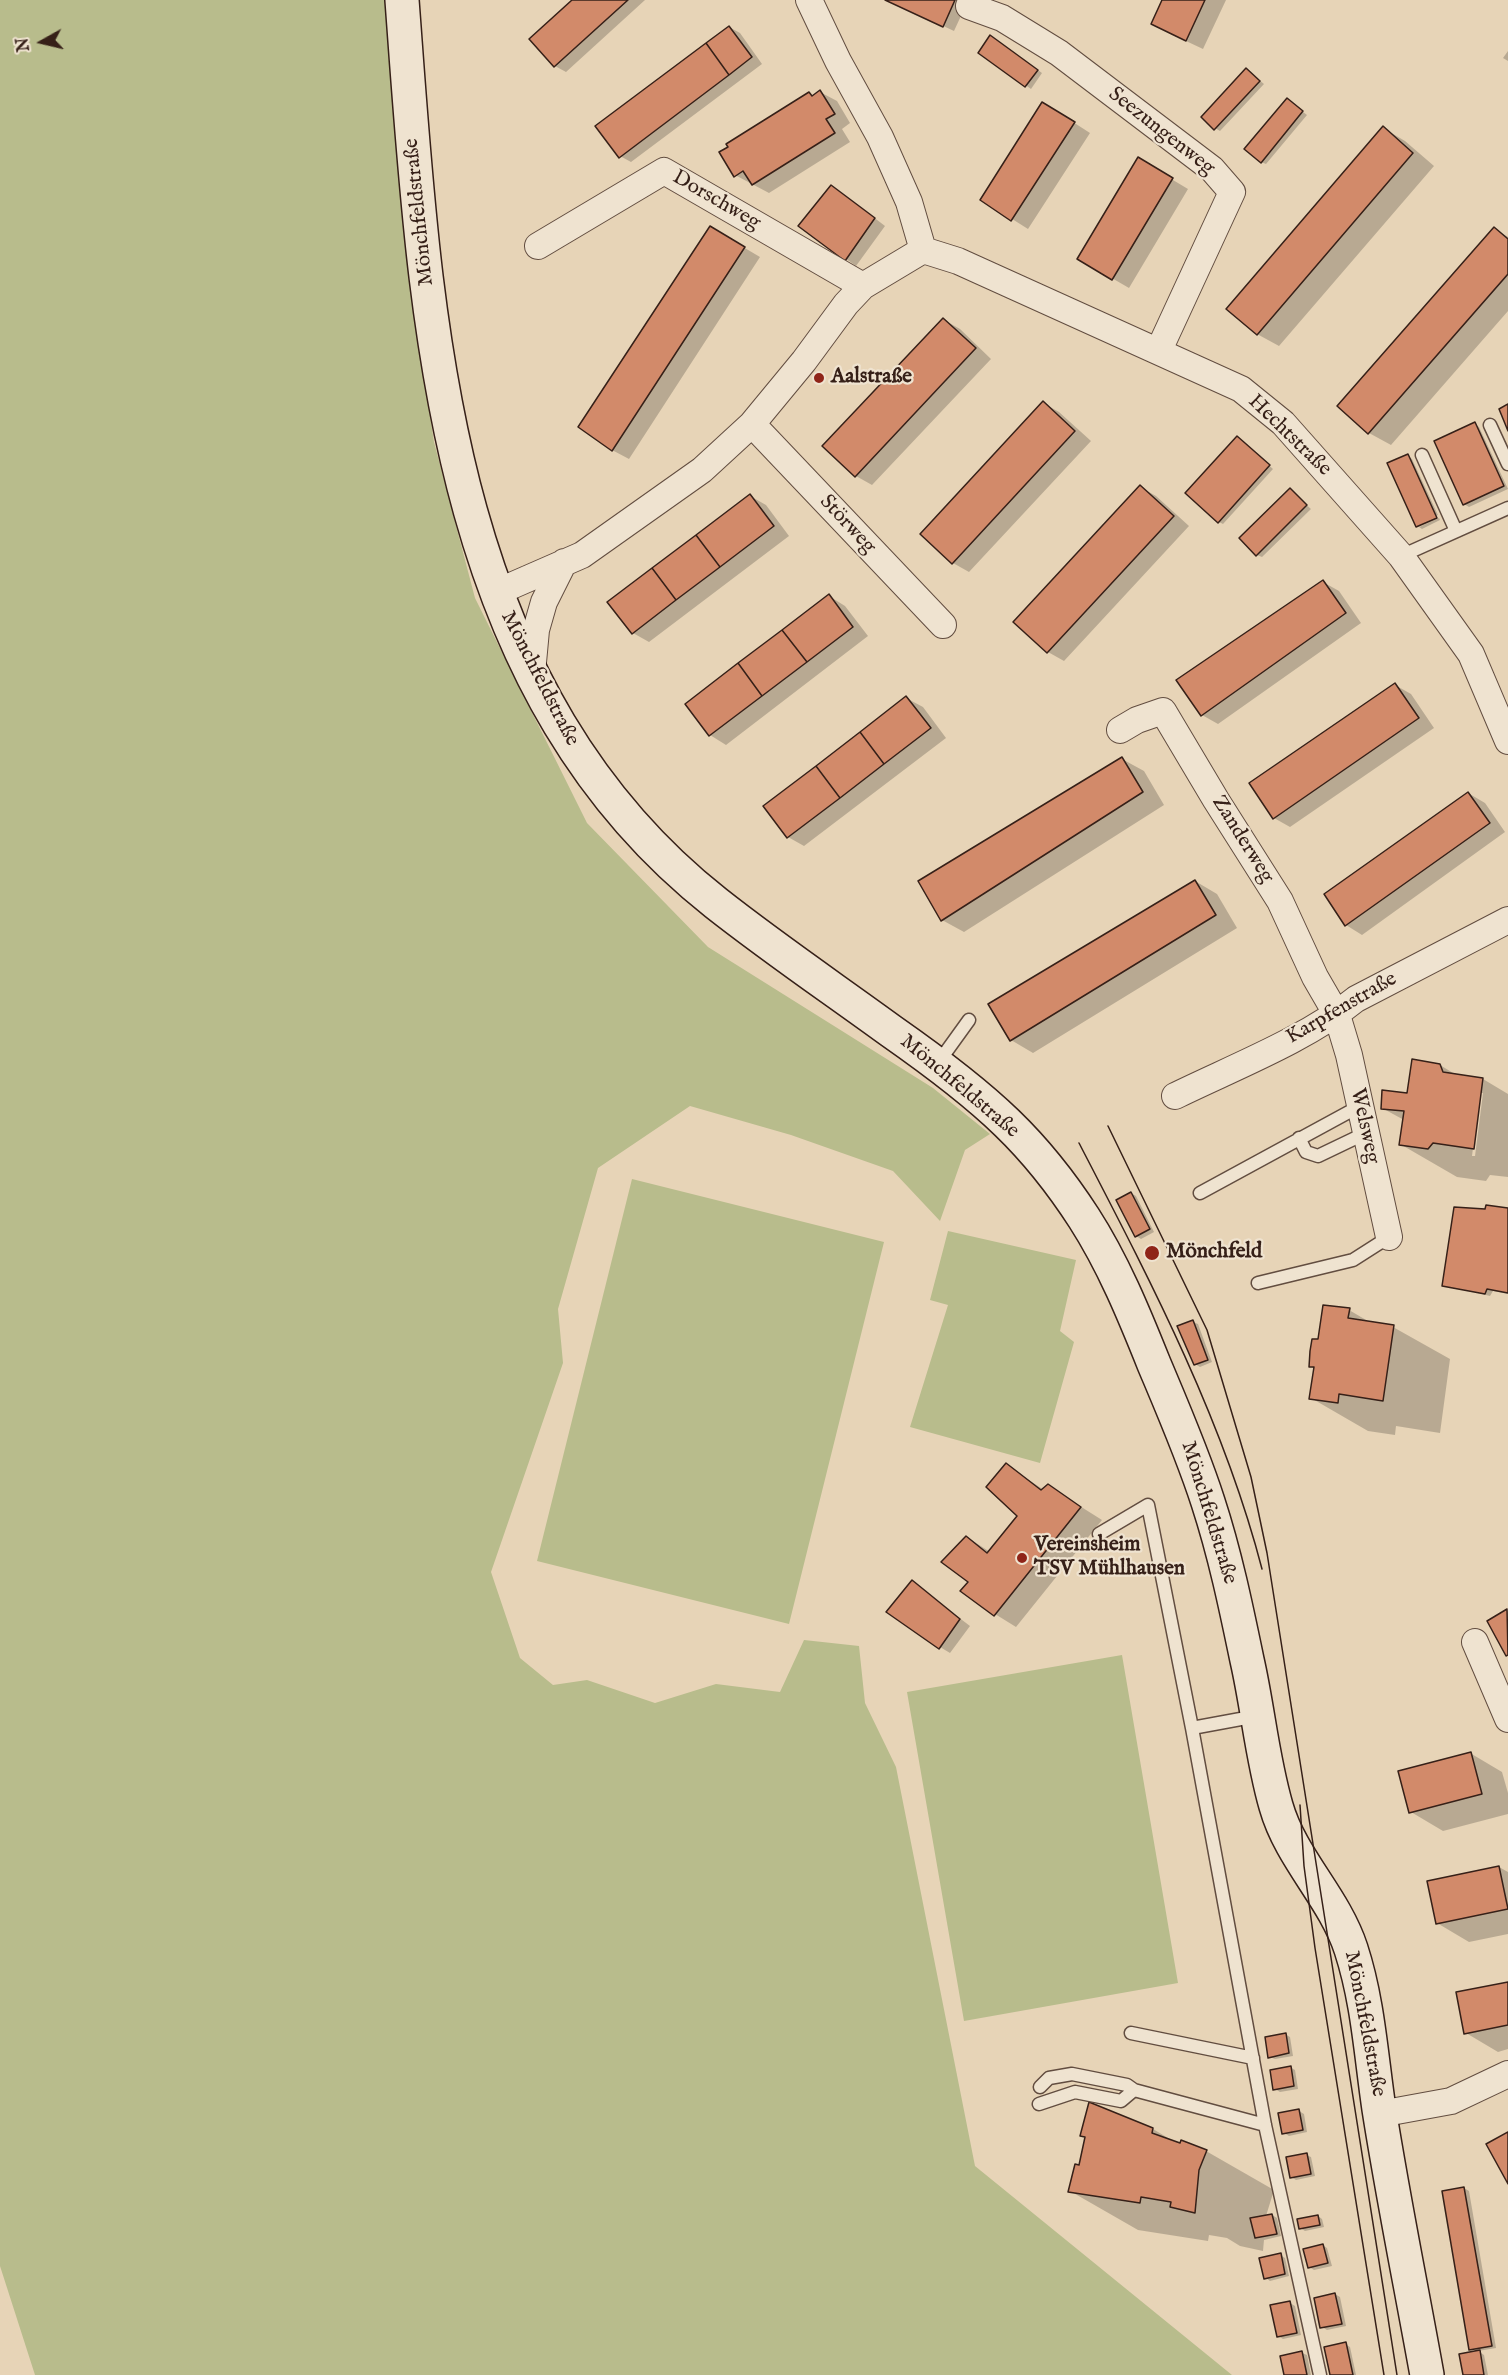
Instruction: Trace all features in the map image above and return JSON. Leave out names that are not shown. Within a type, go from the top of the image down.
[{"type":"main road","name":"Mönchfeldstraße","points":[[402,0],[424,267],[437,360],[463,489],[495,593],[532,675],[560,728],[605,794],[651,844],[702,892],[766,943],[937,1064],[1006,1122],[1029,1146],[1084,1218],[1107,1256],[1136,1320],[1208,1501],[1236,1607],[1277,1811],[1289,1839],[1335,1913],[1349,1943],[1361,1987],[1380,2114],[1427,2375]]},
{"type":"street","points":[[495,593],[582,555],[702,470],[752,424],[804,361],[846,304],[863,286],[922,250],[909,202],[880,137],[838,61],[809,0]]},
{"type":"street","name":"Seezungenweg","points":[[969,6],[1002,18],[1059,53],[1212,169],[1232,192],[1159,350]]},
{"type":"street","name":"Dorschweg","points":[[538,246],[664,171],[863,286]]},
{"type":"street","name":"Hechtstraße","points":[[922,250],[958,261],[1241,389],[1283,423],[1401,556],[1471,654],[1499,699],[1508,741]]},
{"type":"street","name":"Störweg","points":[[752,424],[943,625]]},
{"type":"street","points":[[532,675],[536,630],[544,602],[564,562]]},
{"type":"street","name":"Zanderweg","points":[[1120,730],[1137,720],[1163,711],[1280,901],[1316,978],[1337,1015]]},
{"type":"street","name":"Karpfenstraße","points":[[1175,1096],[1309,1030],[1337,1015],[1356,999],[1508,920]]},
{"type":"street","name":"Welsweg","points":[[1337,1015],[1349,1055],[1389,1237]]},
{"type":"street","points":[[1475,1642],[1508,1719]]},
{"type":"street","points":[[1380,2114],[1451,2101],[1508,2074]]},
{"type":"lane","points":[[1490,424],[1508,464]]},
{"type":"lane","points":[[1422,455],[1456,531]]},
{"type":"lane","points":[[1401,556],[1508,508]]},
{"type":"lane","points":[[937,1064],[969,1020]]},
{"type":"lane","points":[[1200,1193],[1360,1106]]},
{"type":"lane","points":[[1299,1138],[1306,1152],[1318,1156],[1366,1133]]},
{"type":"lane","points":[[1258,1283],[1353,1260],[1389,1237]]},
{"type":"lane","points":[[1099,1534],[1148,1505],[1266,2125],[1320,2375]]},
{"type":"lane","points":[[1192,1728],[1258,1716]]},
{"type":"lane","points":[[1131,2034],[1253,2058]]},
{"type":"lane","points":[[1040,2087],[1049,2078],[1072,2074],[1127,2085],[1134,2090],[1266,2125]]},
{"type":"lane","points":[[1039,2104],[1075,2091],[1121,2102],[1134,2090]]},
{"type":"green space","points":[[0,0],[388,0],[407,262],[434,442],[475,598],[587,823],[708,947],[933,1088],[990,1134],[965,1150],[940,1221],[893,1171],[791,1135],[690,1106],[598,1168],[558,1309],[563,1363],[491,1572],[520,1658],[553,1685],[587,1680],[655,1703],[716,1684],[780,1692],[804,1640],[859,1646],[865,1703],[896,1767],[975,2166],[1232,2375],[35,2375],[0,2266]]},
{"type":"green space","points":[[632,1179],[884,1242],[789,1624],[537,1561]]},
{"type":"green space","points":[[948,1231],[1076,1260],[1060,1331],[1074,1342],[1040,1463],[910,1427],[948,1305],[930,1300]]},
{"type":"green space","points":[[1122,1655],[1178,1983],[964,2021],[907,1692]]},
{"type":"building","points":[[572,0],[628,0],[554,67],[529,39]]},
{"type":"building","points":[[885,0],[955,0],[943,27]]},
{"type":"building","points":[[1162,0],[1205,0],[1186,41],[1151,24]]},
{"type":"building","points":[[729,26],[752,57],[729,75],[706,43]]},
{"type":"building","points":[[990,35],[1038,70],[1025,87],[978,53]]},
{"type":"building","points":[[706,43],[729,75],[619,158],[595,126]]},
{"type":"building","points":[[1246,68],[1260,81],[1214,130],[1201,117]]},
{"type":"building","points":[[820,90],[835,114],[826,119],[835,133],[752,185],[743,171],[734,177],[719,152],[728,147],[726,144],[809,92],[812,96]]},
{"type":"building","points":[[1287,98],[1303,111],[1261,163],[1244,149]]},
{"type":"building","points":[[1042,102],[1075,122],[1011,221],[980,200]]},
{"type":"building","points":[[1383,126],[1413,153],[1257,335],[1226,309]]},
{"type":"building","points":[[1138,157],[1173,178],[1112,280],[1077,259]]},
{"type":"building","points":[[831,185],[875,218],[845,261],[798,226]]},
{"type":"building","points":[[710,226],[745,247],[612,451],[578,427]]},
{"type":"building","points":[[1494,227],[1508,239],[1508,274],[1368,434],[1337,406]]},
{"type":"building","points":[[943,318],[976,348],[855,477],[822,446]]},
{"type":"building","points":[[1043,401],[1075,431],[952,564],[920,534]]},
{"type":"building","points":[[1508,404],[1508,431],[1499,409]]},
{"type":"building","points":[[1475,422],[1504,486],[1463,505],[1434,441]]},
{"type":"building","points":[[1237,436],[1270,465],[1218,523],[1185,493]]},
{"type":"building","points":[[1408,454],[1437,518],[1416,527],[1387,463]]},
{"type":"building","points":[[1140,485],[1174,516],[1047,653],[1013,622]]},
{"type":"building","points":[[1290,488],[1307,505],[1256,556],[1239,538]]},
{"type":"building","points":[[750,494],[774,526],[720,567],[696,535]]},
{"type":"building","points":[[696,535],[720,567],[676,600],[652,568]]},
{"type":"building","points":[[652,568],[676,600],[632,634],[607,602]]},
{"type":"building","points":[[1323,580],[1346,613],[1201,716],[1176,680]]},
{"type":"building","points":[[829,594],[853,627],[807,662],[782,630]]},
{"type":"building","points":[[782,630],[807,662],[762,696],[738,663]]},
{"type":"building","points":[[738,663],[762,696],[709,736],[685,704]]},
{"type":"building","points":[[1395,683],[1419,718],[1273,819],[1249,783]]},
{"type":"building","points":[[906,696],[931,728],[884,764],[860,732]]},
{"type":"building","points":[[860,732],[884,764],[840,798],[816,766]]},
{"type":"building","points":[[1122,757],[1143,792],[941,921],[918,881]]},
{"type":"building","points":[[816,766],[840,798],[787,838],[763,806]]},
{"type":"building","points":[[1468,792],[1490,823],[1345,926],[1324,894]]},
{"type":"building","points":[[1195,880],[1216,915],[1010,1041],[988,1004]]},
{"type":"building","points":[[1412,1059],[1440,1064],[1443,1072],[1483,1078],[1474,1149],[1433,1143],[1428,1149],[1399,1145],[1404,1111],[1381,1109],[1382,1090],[1407,1093]]},
{"type":"building","points":[[1131,1192],[1150,1229],[1135,1237],[1116,1200]]},
{"type":"building","points":[[1486,1205],[1508,1208],[1508,1293],[1487,1289],[1485,1294],[1442,1286],[1454,1207],[1485,1209]]},
{"type":"building","points":[[1323,1305],[1350,1308],[1348,1318],[1394,1325],[1383,1401],[1339,1394],[1338,1403],[1309,1399],[1314,1367],[1309,1367],[1310,1351],[1312,1339],[1318,1339]]},
{"type":"building","points":[[1193,1320],[1208,1360],[1194,1365],[1177,1326]]},
{"type":"building","points":[[1006,1463],[1041,1490],[1048,1484],[1081,1507],[994,1616],[960,1591],[968,1582],[941,1562],[966,1536],[987,1553],[1017,1516],[986,1487]]},
{"type":"building","points":[[912,1580],[960,1619],[939,1649],[886,1612]]},
{"type":"building","points":[[1507,1609],[1508,1655],[1506,1656],[1487,1621]]},
{"type":"building","points":[[1471,1752],[1482,1794],[1409,1813],[1398,1771]]},
{"type":"building","points":[[1499,1866],[1508,1909],[1436,1924],[1427,1881]]},
{"type":"building","points":[[1508,1982],[1508,2025],[1464,2034],[1456,1992]]},
{"type":"building","points":[[1286,2033],[1289,2053],[1268,2058],[1265,2037]]},
{"type":"building","points":[[1291,2066],[1294,2086],[1273,2090],[1270,2070]]},
{"type":"building","points":[[1089,2102],[1153,2128],[1152,2133],[1180,2143],[1181,2140],[1207,2150],[1199,2170],[1195,2213],[1170,2207],[1171,2202],[1141,2197],[1140,2203],[1068,2192],[1075,2164],[1079,2165],[1085,2137],[1080,2136]]},
{"type":"building","points":[[1299,2109],[1303,2130],[1282,2134],[1278,2113]]},
{"type":"building","points":[[1508,2132],[1508,2184],[1486,2144]]},
{"type":"building","points":[[1307,2153],[1311,2174],[1290,2178],[1286,2157]]},
{"type":"building","points":[[1464,2187],[1492,2346],[1469,2350],[1442,2191]]},
{"type":"building","points":[[1272,2214],[1277,2234],[1255,2238],[1250,2218]]},
{"type":"building","points":[[1318,2215],[1320,2225],[1299,2229],[1297,2219]]},
{"type":"building","points":[[1323,2244],[1328,2263],[1308,2268],[1303,2249]]},
{"type":"building","points":[[1281,2253],[1285,2274],[1264,2279],[1259,2258]]},
{"type":"building","points":[[1335,2293],[1342,2324],[1320,2328],[1314,2298]]},
{"type":"building","points":[[1290,2301],[1297,2333],[1277,2337],[1270,2305]]},
{"type":"building","points":[[1346,2342],[1353,2375],[1330,2375],[1324,2347]]},
{"type":"building","points":[[1480,2350],[1484,2375],[1463,2375],[1459,2354]]},
{"type":"building","points":[[1302,2351],[1307,2375],[1284,2375],[1280,2356]]},
{"type":"tram line","points":[[1108,1126],[1207,1330],[1251,1477],[1267,1553],[1397,2375]]},
{"type":"tram line","points":[[1079,1143],[1158,1298],[1206,1404],[1246,1513],[1262,1569]]},
{"type":"tram line","points":[[1300,1805],[1304,1866],[1315,1948],[1384,2375]]},
{"type":"place","name":"Aalstraße","points":[[819,378]]},
{"type":"place","name":"Mönchfeld","points":[[1152,1253]]},
{"type":"place","name":"Vereinsheim TSV Mühlhausen","points":[[1022,1558]]}]
